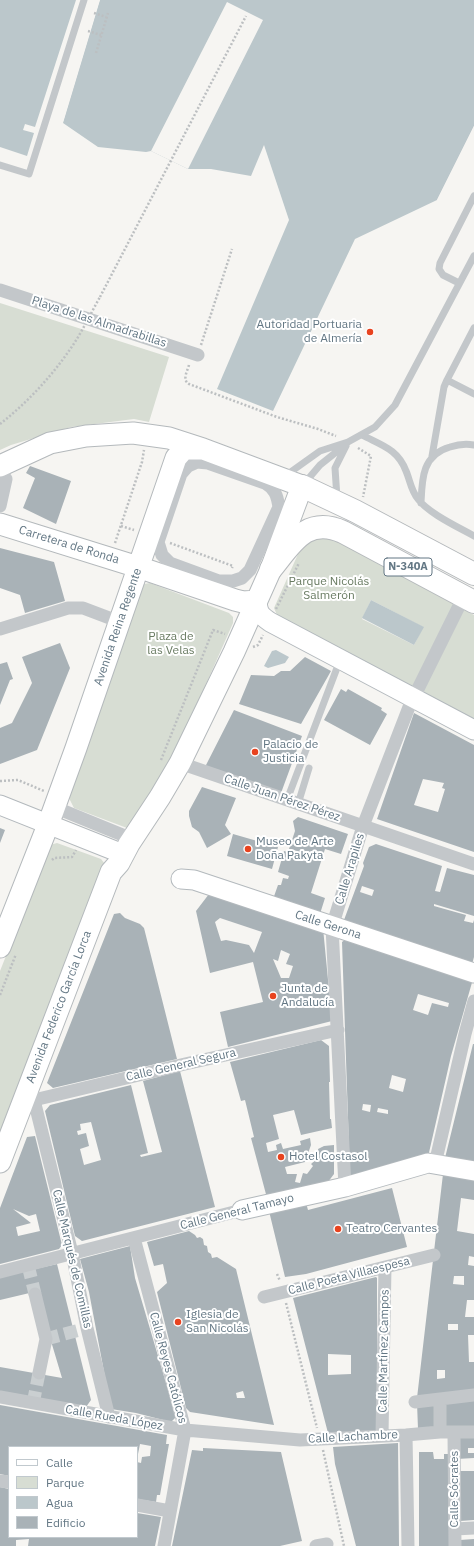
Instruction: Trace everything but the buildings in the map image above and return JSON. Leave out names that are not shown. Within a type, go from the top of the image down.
[{"type":"highway","name":"N-340A","points":[[302,486],[346,507],[474,574]]},
{"type":"highway","name":"N-340A","points":[[271,569],[302,533],[314,528],[330,528],[343,532],[469,599]]},
{"type":"main road","points":[[0,466],[50,443],[102,434],[133,433],[169,438],[302,486],[271,569],[234,652],[180,763],[128,846]]},
{"type":"main road","name":"Avenida Reina Regente","points":[[48,825],[176,458],[184,449],[203,449]]},
{"type":"main road","name":"Carretera de Ronda","points":[[0,524],[138,567],[234,600],[243,602],[257,601]]},
{"type":"main road","points":[[2,937],[48,825]]},
{"type":"main road","name":"Avenida Federico García Lorca","points":[[0,1162],[30,1098],[111,872],[119,863],[128,846]]},
{"type":"street","name":"Playa de las Almadrabillas","points":[[0,290],[196,354]]},
{"type":"street","points":[[197,462],[208,462],[265,483],[273,488],[277,496],[279,507],[250,570],[242,578],[228,581],[219,581],[170,563],[162,555],[158,542],[181,474],[188,466],[197,462]]},
{"type":"street","points":[[0,471],[6,479],[0,506]]},
{"type":"street","name":"Calle Arapiles","points":[[345,1187],[332,927],[363,826],[413,698],[469,599]]},
{"type":"street","points":[[257,601],[261,615],[270,622],[474,730]]},
{"type":"street","points":[[0,629],[68,608],[83,608],[120,622]]},
{"type":"street","name":"Calle Juan Pérez Pérez","points":[[180,763],[474,864]]},
{"type":"street","points":[[0,805],[48,825],[128,846]]},
{"type":"street","points":[[55,806],[125,836],[128,846]]},
{"type":"street","name":"Calle Gerona","points":[[181,878],[194,880],[474,973]]},
{"type":"street","points":[[435,1164],[465,1034],[474,1002]]},
{"type":"street","name":"Calle General Segura","points":[[30,1098],[338,1030]]},
{"type":"street","name":"Calle Marqués de Comillas","points":[[30,1098],[72,1254],[87,1328],[109,1417]]},
{"type":"street","name":"Calle General Tamayo","points":[[0,1272],[242,1210],[345,1187],[428,1163],[474,1171]]},
{"type":"street","name":"Calle Reyes Católicos","points":[[134,1238],[184,1430],[164,1546]]},
{"type":"street","name":"Calle Poeta Villaespesa","points":[[264,1297],[434,1255]]},
{"type":"street","name":"Calle Martínez Campos","points":[[382,1435],[385,1267]]},
{"type":"street","points":[[35,1294],[46,1338],[39,1373]]},
{"type":"street","points":[[415,1402],[474,1395]]},
{"type":"street","name":"Calle Rueda López","points":[[0,1398],[184,1430],[300,1440]]},
{"type":"street","points":[[440,1400],[440,1432]]},
{"type":"street","name":"Calle Lachambre","points":[[300,1440],[440,1432],[474,1432]]},
{"type":"street","name":"Calle Sócrates","points":[[454,1433],[455,1546]]},
{"type":"street","points":[[406,1435],[408,1546]]},
{"type":"street","points":[[138,1505],[170,1511]]},
{"type":"street","points":[[455,1529],[474,1528]]},
{"type":"lane","points":[[0,165],[29,174],[84,0]]},
{"type":"lane","points":[[459,283],[443,275],[439,269],[440,263],[474,196]]},
{"type":"lane","points":[[282,478],[293,472],[320,451],[348,442],[376,427],[395,405],[474,256]]},
{"type":"lane","points":[[421,503],[422,479],[426,466],[432,456],[447,380],[474,328]]},
{"type":"lane","points":[[447,380],[474,394]]},
{"type":"lane","points":[[362,435],[395,452],[406,470],[413,493],[421,503],[474,536]]},
{"type":"lane","points":[[302,486],[320,465],[348,442]]},
{"type":"lane","points":[[346,507],[335,468],[348,442]]},
{"type":"lane","points":[[432,456],[446,448],[462,443],[474,444]]},
{"type":"lane","points":[[293,802],[341,659]]},
{"type":"lane","points":[[293,802],[309,768]]},
{"type":"path","points":[[94,13],[106,17]]},
{"type":"path","points":[[96,53],[108,13]]},
{"type":"path","points":[[0,424],[38,389],[65,356],[80,334],[246,16]]},
{"type":"path","points":[[88,31],[101,35]]},
{"type":"path","points":[[232,249],[196,354],[185,378],[186,382],[281,419],[330,433],[368,453],[371,456],[363,497],[346,507]]},
{"type":"path","points":[[114,545],[142,462],[145,444]]},
{"type":"path","points":[[121,526],[137,531]]},
{"type":"path","points":[[159,538],[233,566],[228,581]]},
{"type":"path","points":[[274,614],[300,560]]},
{"type":"path","points":[[159,764],[166,751],[213,630],[227,635]]},
{"type":"path","points":[[250,646],[257,646],[265,632]]},
{"type":"path","points":[[0,782],[15,780],[36,787]]},
{"type":"path","points":[[52,860],[54,858],[72,857],[76,850]]},
{"type":"path","points":[[278,1274],[320,1439],[344,1546]]},
{"type":"green space","points":[[0,303],[169,357],[149,422],[134,419],[71,427],[11,445],[0,450]]},
{"type":"green space","name":"Parque Nicolás Salmerón","points":[[314,538],[331,538],[474,615],[474,725],[280,622],[274,608],[302,545]],"holes":[[[371,600],[423,627],[414,645],[362,619]]]},
{"type":"green space","name":"Plaza de las Velas","points":[[150,583],[229,613],[233,617],[233,623],[173,759],[136,817],[127,828],[74,808],[67,794],[140,588],[144,584]]},
{"type":"green space","points":[[57,843],[101,859],[105,864],[0,1140],[0,971],[50,845]]},
{"type":"water","points":[[0,0],[76,0],[35,127],[25,124],[23,130],[34,133],[27,156],[0,147]]},
{"type":"water","points":[[100,0],[474,0],[474,126],[437,200],[355,239],[273,411],[217,389],[289,220],[264,145],[251,176],[211,169],[188,169],[151,151],[146,152],[98,147],[63,123]]},
{"type":"water","points":[[371,600],[424,627],[414,645],[362,618]]},
{"type":"water","points":[[276,650],[289,657],[285,663],[268,668],[264,666],[272,651]]},
{"type":"pier","points":[[98,0],[100,0],[62,125],[61,122]]},
{"type":"pier","points":[[227,2],[263,20],[188,169],[151,151]]},
{"type":"pier","points":[[474,126],[474,130],[438,202],[437,200]]},
{"type":"tunnel","points":[[28,1265],[35,1294]]},
{"type":"tunnel","points":[[46,1339],[87,1328]]},
{"type":"tunnel","points":[[33,1404],[39,1373]]},
{"type":"place","name":"Autoridad Portuaria de Almería","points":[[370,332]]},
{"type":"place","name":"Palacio de Justicia","points":[[255,752]]},
{"type":"place","name":"Museo de Arte Doña Pakyta","points":[[248,849]]},
{"type":"place","name":"Junta de Andalucía","points":[[273,996]]},
{"type":"place","name":"Hotel Costasol","points":[[281,1157]]},
{"type":"place","name":"Teatro Cervantes","points":[[338,1229]]},
{"type":"place","name":"Iglesia de San Nicolás","points":[[178,1322]]}]
